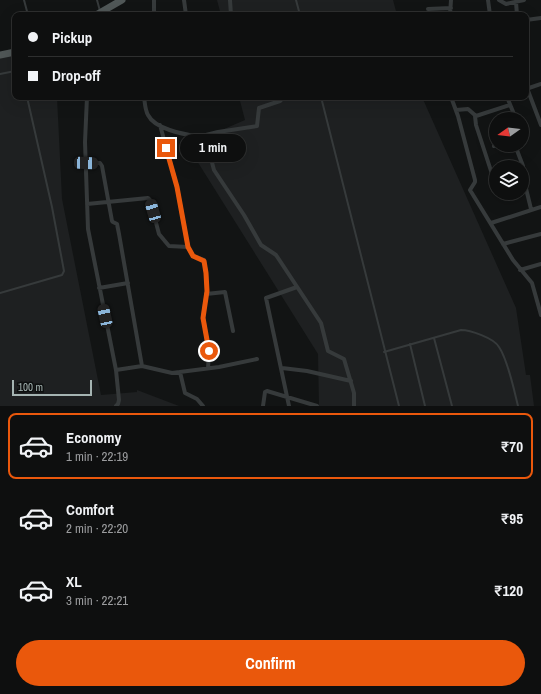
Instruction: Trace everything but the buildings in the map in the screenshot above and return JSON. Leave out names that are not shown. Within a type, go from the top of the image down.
[{"type":"main road","points":[[101,12],[122,0]]},
{"type":"main road","points":[[0,55],[12,53]]},
{"type":"street","points":[[154,0],[154,12]]},
{"type":"street","points":[[184,0],[186,12]]},
{"type":"street","points":[[230,0],[231,12]]},
{"type":"street","points":[[450,12],[451,0]]},
{"type":"street","points":[[488,0],[490,12]]},
{"type":"street","points":[[499,0],[506,4],[524,0]]},
{"type":"street","points":[[516,2],[517,12]]},
{"type":"street","points":[[428,9],[451,8]]},
{"type":"street","points":[[529,20],[541,18]]},
{"type":"street","points":[[529,88],[541,84]]},
{"type":"street","points":[[529,94],[541,126]]},
{"type":"street","points":[[87,100],[86,163],[89,236],[116,370],[119,400],[116,406]]},
{"type":"street","points":[[145,100],[148,116],[153,121],[167,129],[205,138]]},
{"type":"street","points":[[205,138],[208,134],[257,126],[259,108],[281,100]]},
{"type":"street","points":[[452,100],[475,181],[470,190],[520,270],[532,283],[539,301],[541,315]]},
{"type":"street","points":[[508,100],[513,112]]},
{"type":"street","points":[[475,116],[510,105]]},
{"type":"street","points":[[456,110],[468,109],[475,116],[476,127],[489,165]]},
{"type":"street","points":[[160,125],[177,187],[188,247],[193,256],[204,261],[206,273],[206,294],[203,318],[209,350],[208,368]]},
{"type":"street","points":[[205,138],[214,170],[244,215],[261,245],[276,255],[321,323],[328,351],[344,358],[355,398],[354,406]]},
{"type":"street","points":[[86,163],[102,164],[112,222],[117,224],[142,366]]},
{"type":"street","points":[[87,204],[148,198],[150,200],[159,234],[165,242],[170,247],[188,247]]},
{"type":"street","points":[[529,200],[531,209]]},
{"type":"street","points":[[491,223],[541,207]]},
{"type":"street","points":[[503,244],[541,234]]},
{"type":"street","points":[[520,270],[541,264]]},
{"type":"street","points":[[99,288],[128,283]]},
{"type":"street","points":[[290,406],[266,298],[297,287]]},
{"type":"street","points":[[206,294],[225,292],[233,331]]},
{"type":"street","points":[[116,370],[142,366],[170,373],[257,359]]},
{"type":"street","points":[[282,368],[307,370],[351,382]]},
{"type":"street","points":[[180,372],[185,393],[197,399],[203,406]]},
{"type":"street","points":[[263,406],[265,392],[267,391],[317,406]]},
{"type":"lane","points":[[24,0],[27,12]]},
{"type":"lane","points":[[97,0],[98,12]]},
{"type":"lane","points":[[296,0],[299,12]]},
{"type":"lane","points":[[0,74],[12,72]]},
{"type":"lane","points":[[0,293],[62,275],[64,271],[52,207],[28,100]]},
{"type":"lane","points":[[322,100],[384,352],[399,406]]},
{"type":"lane","points":[[384,352],[460,330],[471,331],[499,347],[507,366],[518,406]]},
{"type":"lane","points":[[434,338],[452,406]]},
{"type":"lane","points":[[410,344],[425,406]]},
{"type":"shaded area","points":[[217,0],[393,0],[396,12],[220,12]]},
{"type":"shaded area","points":[[12,51],[12,100],[57,100],[62,199],[101,395],[137,392],[137,390],[179,406],[0,406],[0,55]]},
{"type":"shaded area","points":[[240,100],[423,100],[516,308],[526,375],[530,375],[534,406],[319,406],[318,354],[187,145],[245,120]]},
{"type":"route","points":[[166,148],[177,187],[188,247],[193,256],[204,261],[207,291],[203,318],[209,351]]}]
